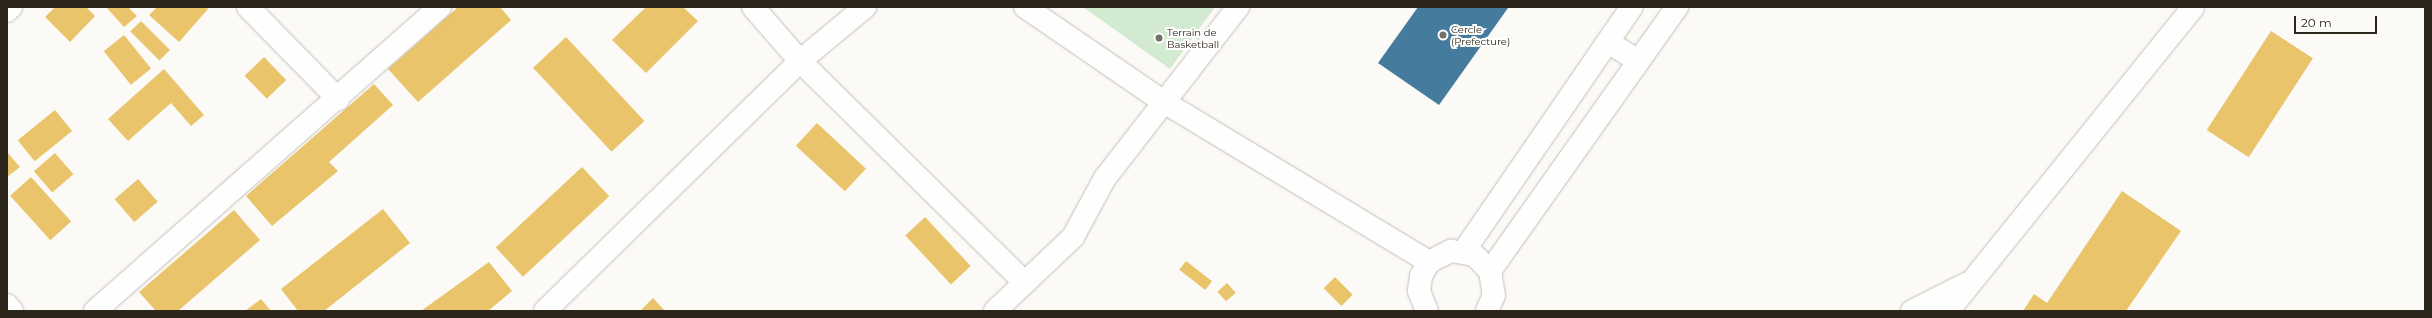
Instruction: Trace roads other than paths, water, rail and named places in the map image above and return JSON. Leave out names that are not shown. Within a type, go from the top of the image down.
[{"type":"street","points":[[7,11],[11,7]]},
{"type":"street","points":[[248,7],[338,98]]},
{"type":"street","points":[[95,311],[440,7]]},
{"type":"street","points":[[753,7],[800,61],[1025,283]]},
{"type":"street","points":[[545,311],[800,61],[865,7]]},
{"type":"street","points":[[1025,7],[1164,102],[1429,262]]},
{"type":"street","points":[[995,311],[1073,237],[1105,178],[1238,7]]},
{"type":"street","points":[[1464,251],[1632,7]]},
{"type":"street","points":[[1490,271],[1677,7]]},
{"type":"street","points":[[1948,311],[2193,7]]},
{"type":"street","points":[[1608,42],[1639,61]]},
{"type":"street","points":[[1423,309],[1419,291],[1421,276],[1429,262],[1439,255],[1464,251],[1474,255],[1490,271],[1494,283],[1490,310]]},
{"type":"street","points":[[1912,311],[1970,282]]},
{"type":"street","points":[[7,305],[12,311]]},
{"type":"place","name":"Cercle (Prefecture)","points":[[1443,35]]},
{"type":"place","name":"Terrain de Basketball","points":[[1159,38]]}]
